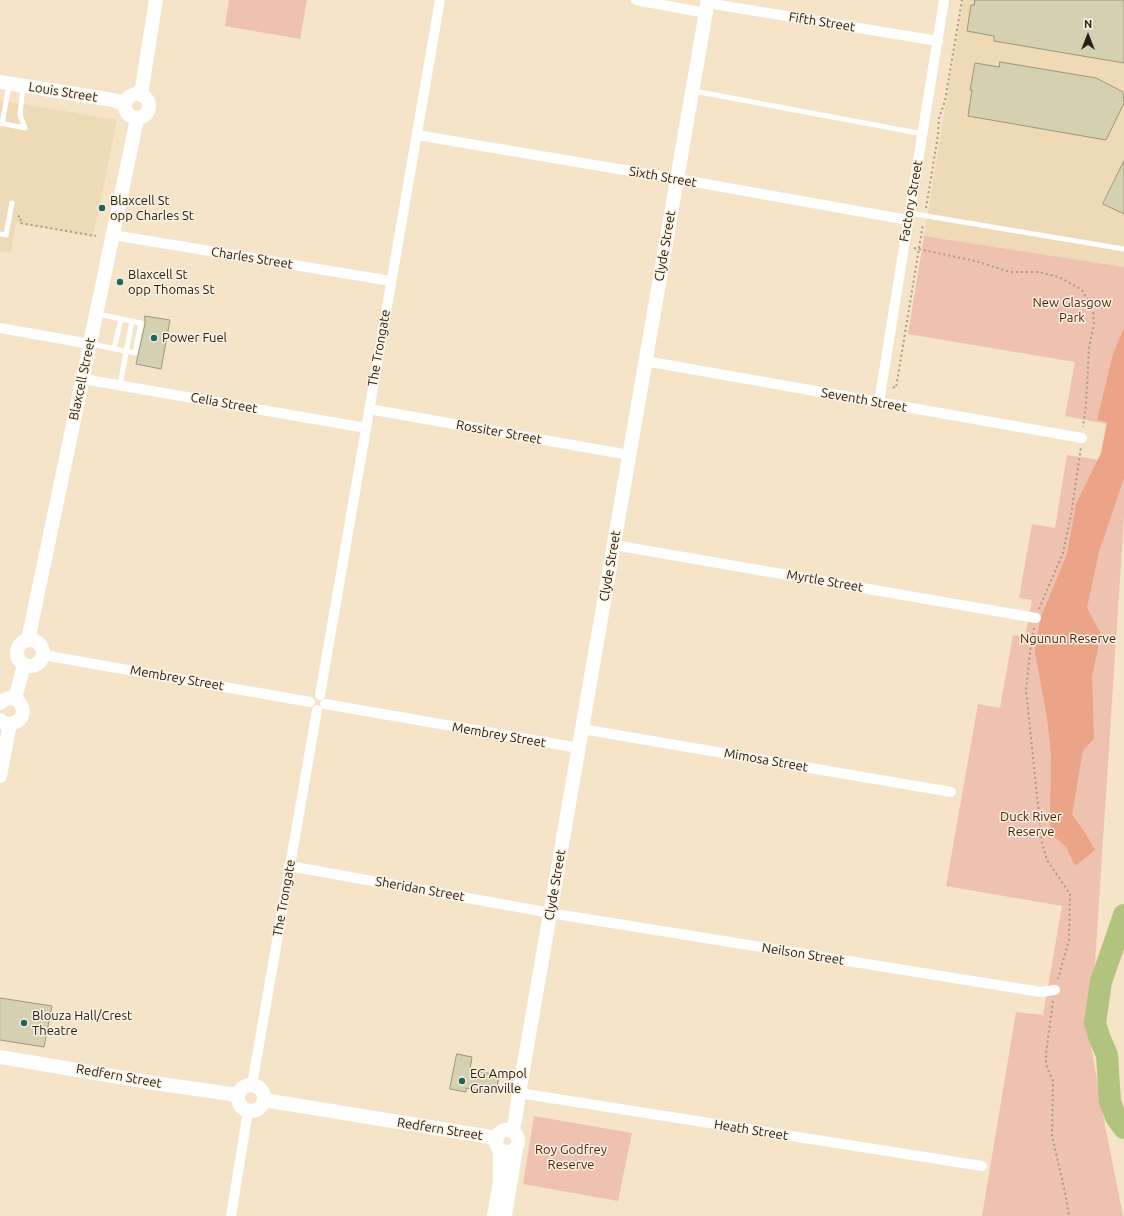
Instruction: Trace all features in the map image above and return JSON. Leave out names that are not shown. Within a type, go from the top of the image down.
[{"type":"street","points":[[141,94],[156,0]]},
{"type":"street","name":"The Trongate","points":[[320,695],[440,0]]},
{"type":"street","name":"Fifth Street","points":[[636,0],[707,5],[938,41]]},
{"type":"street","name":"Factory Street","points":[[879,402],[944,0]]},
{"type":"street","name":"Clyde Street","points":[[512,1131],[515,1121],[707,5]]},
{"type":"street","name":"Louis Street","points":[[11,84],[113,100],[125,104]]},
{"type":"street","points":[[134,94],[141,94],[147,99],[150,106],[149,110],[144,116],[137,119],[129,116],[126,112],[125,104],[130,96],[134,94]]},
{"type":"street","name":"Blaxcell Street","points":[[28,640],[137,119]]},
{"type":"street","name":"Sixth Street","points":[[417,135],[909,217]]},
{"type":"street","name":"Charles Street","points":[[113,235],[391,281]]},
{"type":"street","points":[[0,328],[90,344]]},
{"type":"street","name":"Seventh Street","points":[[645,362],[1082,438]]},
{"type":"street","name":"Celia Street","points":[[83,379],[366,428]]},
{"type":"street","name":"Rossiter Street","points":[[369,409],[629,455]]},
{"type":"street","name":"Myrtle Street","points":[[614,545],[1036,618]]},
{"type":"street","points":[[28,640],[36,641],[40,644],[43,651],[40,662],[32,666],[24,665],[18,659],[17,651],[21,644],[28,640]]},
{"type":"street","name":"Membrey Street","points":[[43,655],[310,702]]},
{"type":"street","points":[[14,699],[24,665]]},
{"type":"street","points":[[320,695],[324,698],[321,707],[313,708],[310,702],[312,697],[320,695]]},
{"type":"street","points":[[0,702],[7,698],[14,699],[21,705],[23,713],[19,721],[5,722],[0,776]]},
{"type":"street","name":"The Trongate","points":[[252,1085],[289,866],[321,707]]},
{"type":"street","name":"Membrey Street","points":[[321,707],[579,748]]},
{"type":"street","name":"Mimosa Street","points":[[582,729],[950,792]]},
{"type":"street","name":"Sheridan Street","points":[[289,866],[550,913]]},
{"type":"street","name":"Neilson Street","points":[[550,913],[1041,992],[1055,990]]},
{"type":"street","name":"Redfern Street","points":[[0,1057],[154,1083],[238,1095]]},
{"type":"street","points":[[252,1085],[256,1086],[262,1092],[264,1100],[260,1108],[252,1112],[240,1107],[237,1099],[238,1095],[243,1088],[252,1085]]},
{"type":"street","name":"Heath Street","points":[[519,1093],[982,1166]]},
{"type":"street","name":"Redfern Street","points":[[264,1100],[499,1143]]},
{"type":"street","points":[[231,1216],[248,1111]]},
{"type":"street","points":[[494,1216],[500,1181],[499,1143],[502,1132],[509,1130],[515,1133],[518,1142],[505,1216]]},
{"type":"street","points":[[499,1143],[507,1152],[516,1148]]},
{"type":"lane","points":[[11,84],[20,115],[25,128],[1,124],[11,84]]},
{"type":"lane","points":[[692,91],[923,134]]},
{"type":"lane","points":[[0,234],[6,235],[12,203]]},
{"type":"lane","points":[[909,217],[925,216],[1124,249]]},
{"type":"lane","points":[[90,344],[135,353],[141,323],[96,314]]},
{"type":"lane","points":[[114,349],[120,319]]},
{"type":"lane","points":[[120,385],[132,321]]},
{"type":"path","points":[[881,386],[896,388],[938,135],[939,118],[945,102],[962,0]]},
{"type":"path","points":[[17,216],[21,217],[20,223],[96,236]]},
{"type":"path","points":[[904,246],[975,261],[1010,272],[1039,272],[1059,277],[1082,290],[1093,311],[1094,324],[1089,348],[1086,404],[1071,516],[1063,553],[1036,618],[1031,644],[1026,690],[1042,843],[1047,860],[1070,894],[1070,940],[1055,990],[1046,1053],[1046,1064],[1053,1081],[1052,1136],[1069,1216]]},
{"type":"shaded area","points":[[963,0],[1124,0],[1124,267],[924,236]]},
{"type":"shaded area","points":[[0,100],[117,120],[93,237],[16,223],[11,253],[0,251]]},
{"type":"green space","points":[[229,0],[307,0],[300,39],[225,26]]},
{"type":"green space","name":"New Glasgow Park","points":[[924,236],[1124,267],[1124,427],[1065,416],[1075,362],[908,334]]},
{"type":"green space","name":"Ngunun Reserve","points":[[1124,328],[1124,478],[1099,552],[1087,608],[1101,634],[1092,677],[1094,739],[1083,750],[1072,815],[1084,831],[1095,850],[1075,866],[1066,847],[1051,834],[1051,755],[1047,718],[1035,652],[1040,619],[1067,554],[1076,504],[1101,453],[1107,422],[1097,420],[1113,354]]},
{"type":"green space","name":"Duck River Reserve","points":[[1067,455],[1124,464],[1124,517],[1090,1040],[1123,1216],[982,1216],[1016,1012],[1043,1015],[1062,906],[946,886],[978,704],[1000,708],[1013,635],[1025,637],[1032,600],[1019,598],[1032,524],[1055,528]]},
{"type":"green space","name":"Roy Godfrey Reserve","points":[[534,1116],[632,1133],[618,1201],[523,1184]]},
{"type":"building","points":[[975,0],[1124,0],[1124,63],[994,41],[994,36],[967,31],[971,5],[974,5]]},
{"type":"building","points":[[1000,62],[1096,78],[1123,92],[1124,103],[1106,140],[968,116],[972,90],[970,90],[975,63],[999,67]]},
{"type":"building","points":[[1124,161],[1124,214],[1103,204]]},
{"type":"building","name":"Power Fuel","points":[[145,316],[170,320],[161,369],[136,364],[145,324]]},
{"type":"building","name":"Blouza Hall/Crest Theatre","points":[[0,998],[52,1006],[44,1047],[0,1040]]},
{"type":"building","points":[[457,1054],[472,1057],[470,1070],[499,1075],[496,1094],[466,1088],[466,1092],[450,1089]]},
{"type":"waterway","points":[[1124,915],[1101,982],[1095,1023],[1107,1055],[1110,1102],[1116,1117],[1124,1128]]},
{"type":"place","name":"Blaxcell St opp Charles St","points":[[102,208]]},
{"type":"place","name":"Blaxcell St opp Thomas St","points":[[120,282]]},
{"type":"place","name":"Power Fuel","points":[[154,338]]},
{"type":"place","name":"Blouza Hall/Crest Theatre","points":[[24,1023]]},
{"type":"place","name":"EG Ampol Granville","points":[[462,1081]]}]
